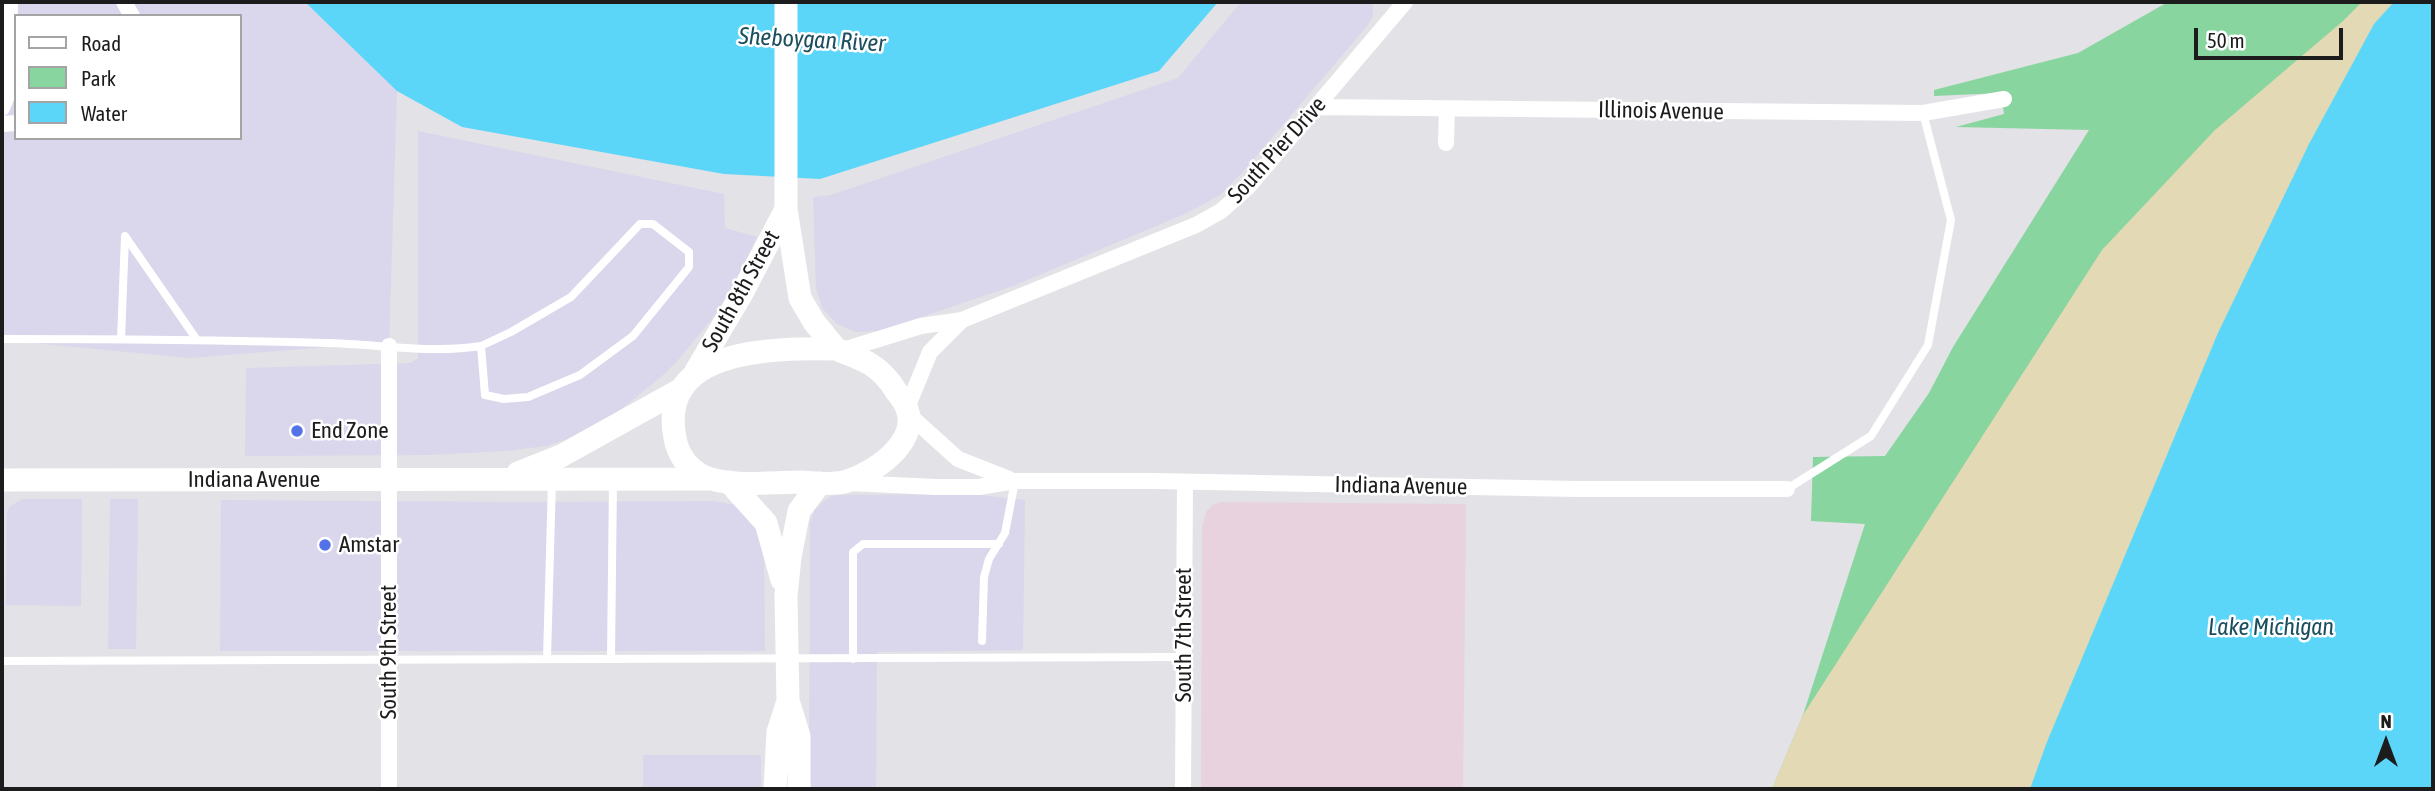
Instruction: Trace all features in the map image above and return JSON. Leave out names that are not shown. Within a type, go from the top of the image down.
[{"type":"main road","name":"South 8th Street","points":[[786,2],[786,209],[800,298],[814,322],[838,350]]},
{"type":"main road","name":"South 8th Street","points":[[696,371],[741,295],[786,209]]},
{"type":"main road","points":[[719,480],[831,483],[873,470],[895,452],[905,436],[908,411],[891,382],[871,364],[838,350],[773,350],[744,354],[696,371],[678,391],[673,404],[672,421],[677,450],[686,465],[719,480],[766,523],[786,596]]},
{"type":"main road","name":"Indiana Avenue","points":[[505,478],[561,456],[678,391]]},
{"type":"main road","name":"Indiana Avenue","points":[[2,480],[719,480]]},
{"type":"main road","points":[[799,789],[799,736],[788,701],[786,596],[790,557],[799,511],[831,483]]},
{"type":"main road","points":[[775,789],[778,732],[788,701]]},
{"type":"street","points":[[2,108],[9,93],[10,2]]},
{"type":"street","name":"South Pier Drive","points":[[838,350],[921,326],[962,320],[1196,225],[1221,211],[1248,187],[1405,2]]},
{"type":"street","name":"Illinois Avenue","points":[[1317,107],[1923,113],[2004,99]]},
{"type":"street","points":[[1446,143],[1447,109]]},
{"type":"street","name":"South Pier Drive","points":[[908,411],[930,352],[962,320]]},
{"type":"street","name":"South 9th Street","points":[[389,346],[389,789]]},
{"type":"street","name":"Indiana Avenue","points":[[908,411],[958,459],[1015,481]]},
{"type":"street","name":"Indiana Avenue","points":[[831,483],[962,487],[1015,481],[1185,482],[1578,489],[1787,489]]},
{"type":"street","name":"South 7th Street","points":[[1183,789],[1185,482]]},
{"type":"lane","points":[[1787,489],[1871,436],[1928,345],[1951,220],[1923,113]]},
{"type":"lane","points":[[2,339],[197,340],[468,348],[481,346],[511,332],[571,298],[640,225],[653,224],[689,252],[689,267],[633,336],[580,375],[528,397],[504,399],[485,394],[481,346]]},
{"type":"lane","points":[[121,339],[125,236],[197,340]]},
{"type":"lane","points":[[547,658],[552,478]]},
{"type":"lane","points":[[611,658],[612,478]]},
{"type":"lane","points":[[982,641],[984,577],[989,559],[1005,533],[1015,481]]},
{"type":"lane","points":[[853,659],[853,552],[863,544],[999,544]]},
{"type":"lane","points":[[2,661],[1183,657]]},
{"type":"shaded area","points":[[2,2],[305,2],[397,91],[389,346],[365,344],[190,358],[2,340]]},
{"type":"shaded area","points":[[1241,2],[1373,2],[1373,16],[1241,174],[1220,195],[1187,213],[1013,286],[880,331],[856,332],[837,324],[823,309],[816,288],[813,197],[831,195],[1178,78]]},
{"type":"shaded area","points":[[418,131],[724,194],[725,228],[757,237],[719,310],[680,358],[619,411],[568,439],[546,446],[506,451],[428,455],[245,456],[246,368],[411,363],[418,358]]},
{"type":"shaded area","points":[[969,494],[1025,500],[1023,650],[877,652],[876,789],[809,789],[810,523],[815,509],[831,496],[839,495]]},
{"type":"shaded area","points":[[22,499],[82,499],[81,606],[6,605],[7,514],[9,507]]},
{"type":"shaded area","points":[[110,499],[138,499],[136,649],[108,649]]},
{"type":"shaded area","points":[[221,500],[712,501],[736,505],[755,524],[764,546],[765,651],[220,651]]},
{"type":"shaded area","points":[[1214,504],[1466,504],[1463,789],[1201,789],[1202,528],[1206,512]]},
{"type":"shaded area","points":[[643,755],[761,755],[761,789],[643,789]]},
{"type":"green space","points":[[2168,2],[2394,2],[2374,24],[2309,144],[2218,333],[2047,742],[2030,789],[1772,789],[1803,715],[1865,524],[1811,521],[1813,457],[1885,456],[1929,393],[1953,347],[2089,130],[1956,127],[2004,114],[2001,93],[1934,96],[1934,90],[2078,53]]},
{"type":"sand","points":[[2362,2],[2394,2],[2374,24],[2309,144],[2218,333],[2047,742],[2030,789],[1772,789],[1803,715],[2102,250],[2215,130]]},
{"type":"water","name":"Sheboygan River","points":[[305,2],[1218,2],[1159,71],[820,179],[724,174],[462,127],[397,91]]},
{"type":"water","name":"Lake Michigan","points":[[2394,2],[2433,2],[2433,789],[2030,789],[2047,742],[2218,333],[2309,144],[2374,24]]},
{"type":"place","name":"End Zone","points":[[297,431]]},
{"type":"place","name":"Amstar","points":[[325,545]]}]
